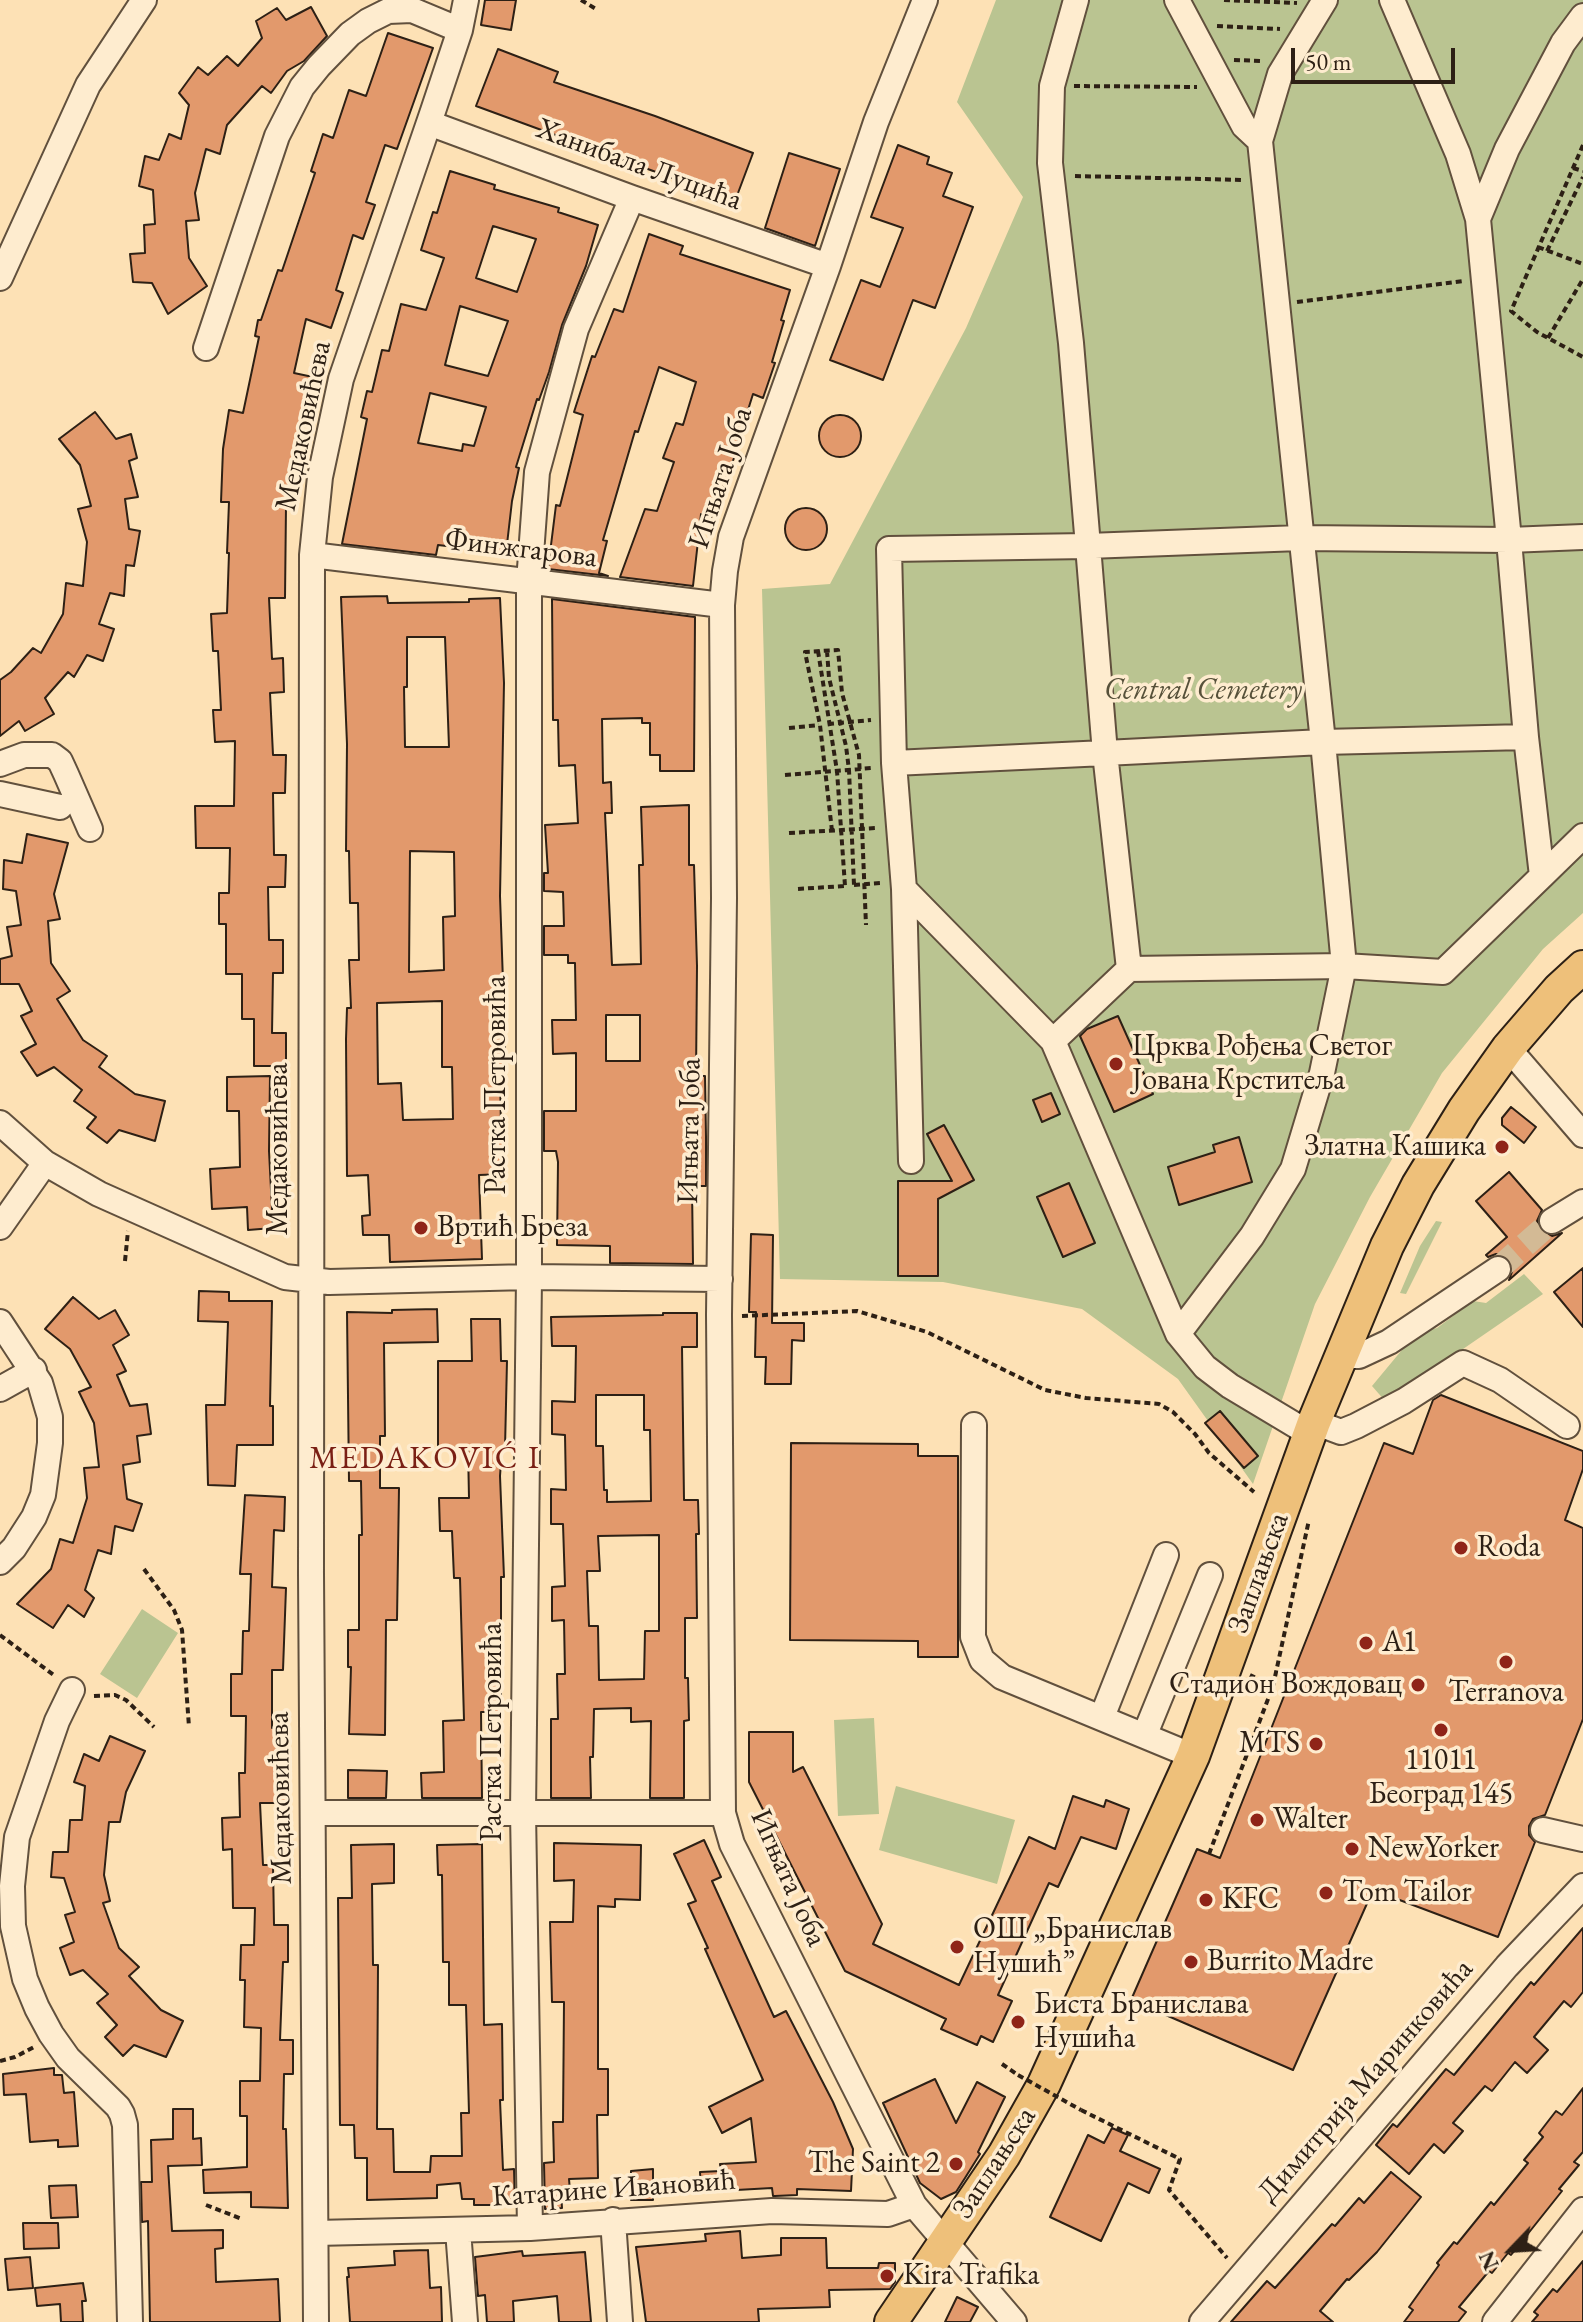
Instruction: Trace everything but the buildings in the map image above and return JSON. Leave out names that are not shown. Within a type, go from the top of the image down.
[{"type":"main road","name":"Заплањска","points":[[891,2322],[1004,2155],[1044,2084],[1193,1756],[1312,1428],[1387,1246],[1418,1185],[1464,1110],[1508,1048],[1559,989],[1583,967]]},
{"type":"street","points":[[0,278],[88,85],[144,0]]},
{"type":"street","name":"Медаковићева","points":[[316,2322],[311,1281],[312,555],[320,477],[341,379],[460,30],[466,0]]},
{"type":"street","name":"Игњата Јоба","points":[[925,0],[881,108],[731,537],[722,605],[724,898],[719,1315],[723,1813],[732,1844],[914,2205],[1014,2322]]},
{"type":"street","points":[[1076,0],[1052,86],[1052,175],[1071,343],[1105,753],[1129,969]]},
{"type":"street","points":[[1177,0],[1244,126],[1260,141]]},
{"type":"street","points":[[1392,0],[1458,154],[1478,219],[1526,737],[1542,876]]},
{"type":"street","points":[[1178,1334],[1252,1236],[1293,1169],[1322,1073],[1344,966],[1260,141],[1280,74],[1324,2]]},
{"type":"street","points":[[206,348],[277,136],[288,111],[319,66],[350,34],[388,11],[412,10],[460,30]]},
{"type":"street","points":[[1478,219],[1507,149],[1563,43],[1583,16]]},
{"type":"street","name":"Ханибала Луцића","points":[[429,123],[828,266]]},
{"type":"street","name":"Растка Петровића","points":[[530,2228],[523,1812],[529,1277],[529,582],[537,472],[576,329],[632,198]]},
{"type":"street","points":[[911,1161],[904,885],[894,764],[889,549],[1300,538],[1509,540],[1583,537]]},
{"type":"street","name":"Финжгарова","points":[[312,555],[722,605]]},
{"type":"street","points":[[894,764],[1323,742],[1526,737]]},
{"type":"street","points":[[0,764],[24,755],[52,755],[60,761],[90,829]]},
{"type":"street","points":[[0,794],[60,807]]},
{"type":"street","points":[[1053,1041],[1129,969],[1344,966],[1443,972],[1583,836]]},
{"type":"street","points":[[904,885],[1053,1041],[1178,1334],[1205,1367],[1230,1386],[1312,1428],[1341,1432],[1404,1401],[1463,1363],[1500,1380],[1567,1426]]},
{"type":"street","points":[[1508,1048],[1583,1135]]},
{"type":"street","points":[[0,1123],[45,1163],[131,1209],[285,1277],[311,1281],[529,1277],[720,1279]]},
{"type":"street","points":[[0,1227],[45,1163]]},
{"type":"street","points":[[1552,1221],[1583,1202]]},
{"type":"street","points":[[1341,1356],[1359,1356],[1389,1342],[1498,1269]]},
{"type":"street","points":[[0,1322],[34,1370],[50,1417],[48,1470],[43,1495],[34,1517],[14,1548],[0,1562]]},
{"type":"street","points":[[0,1389],[34,1370]]},
{"type":"street","points":[[974,1425],[973,1637],[982,1660],[1002,1677],[1193,1756]]},
{"type":"street","points":[[1102,1717],[1166,1555]]},
{"type":"street","points":[[1145,1734],[1210,1575]]},
{"type":"street","points":[[72,1690],[57,1721],[17,1837],[12,1886],[13,1926],[25,1979],[51,2034],[68,2058],[122,2114],[125,2125],[130,2322]]},
{"type":"street","points":[[313,1813],[723,1813]]},
{"type":"street","points":[[1543,1830],[1583,1839]]},
{"type":"street","name":"Димитрија Маринковића","points":[[1202,2322],[1507,1966],[1583,1886]]},
{"type":"street","name":"Катарине Ивановић","points":[[316,2233],[530,2228],[772,2211],[888,2214],[914,2205]]},
{"type":"street","points":[[1495,2322],[1583,2210]]},
{"type":"street","points":[[613,2220],[620,2322]]},
{"type":"street","points":[[458,2230],[465,2322]]},
{"type":"path","points":[[581,0],[596,9]]},
{"type":"path","points":[[1224,0],[1324,2]]},
{"type":"path","points":[[1191,25],[1306,31]]},
{"type":"path","points":[[1209,58],[1287,63]]},
{"type":"path","points":[[1052,86],[1224,87]]},
{"type":"path","points":[[1583,145],[1511,311],[1548,338],[1583,357]]},
{"type":"path","points":[[1547,251],[1583,174],[1573,168]]},
{"type":"path","points":[[1052,175],[1264,181]]},
{"type":"path","points":[[1538,247],[1583,264]]},
{"type":"path","points":[[1277,304],[1485,278]]},
{"type":"path","points":[[1548,338],[1583,279]]},
{"type":"path","points":[[832,831],[820,725],[805,652],[838,650],[842,693],[859,755],[866,925]]},
{"type":"path","points":[[818,651],[837,771],[845,886]]},
{"type":"path","points":[[827,651],[829,678],[849,770],[854,885]]},
{"type":"path","points":[[789,728],[893,718]]},
{"type":"path","points":[[785,775],[894,764]]},
{"type":"path","points":[[789,833],[899,826]]},
{"type":"path","points":[[798,889],[864,884],[904,885]]},
{"type":"path","points":[[125,1261],[131,1209]]},
{"type":"path","points":[[719,1315],[758,1317],[857,1311],[927,1332],[1045,1390],[1086,1398],[1159,1404],[1173,1412],[1209,1453],[1254,1492]]},
{"type":"path","points":[[1209,1854],[1273,1686],[1309,1519]]},
{"type":"path","points":[[144,1569],[169,1602],[182,1630],[189,1727]]},
{"type":"path","points":[[0,1635],[72,1690]]},
{"type":"path","points":[[1245,1673],[1273,1686]]},
{"type":"path","points":[[103,1695],[115,1695],[126,1700],[154,1727]]},
{"type":"path","points":[[0,2061],[30,2050],[51,2034]]},
{"type":"path","points":[[1002,2064],[1081,2110],[1180,2159],[1169,2190],[1242,2276]]},
{"type":"path","points":[[206,2205],[242,2219]]},
{"type":"green space","name":"Central Cemetery","points":[[996,0],[1583,0],[1583,913],[1543,949],[1442,1073],[1370,1197],[1315,1304],[1253,1484],[1178,1379],[1082,1309],[943,1282],[780,1279],[762,589],[830,584],[966,328],[1023,197],[957,102]]},
{"type":"green space","points":[[1436,1221],[1442,1222],[1406,1294],[1400,1293],[1420,1246]]},
{"type":"green space","points":[[1524,1274],[1543,1294],[1386,1402],[1372,1386],[1416,1333],[1437,1328],[1473,1301],[1486,1303]]},
{"type":"green space","points":[[142,1609],[178,1633],[137,1698],[100,1674]]},
{"type":"green space","points":[[874,1718],[879,1814],[838,1816],[834,1720]]},
{"type":"green space","points":[[896,1786],[1015,1820],[997,1884],[879,1850]]},
{"type":"tunnel","points":[[1498,1269],[1552,1221]]},
{"type":"place","name":"Црква Рођења Светог Јована Крститеља","points":[[1116,1064]]},
{"type":"place","name":"Златна Кашика","points":[[1502,1147]]},
{"type":"place","name":"Вртић Бреза","points":[[421,1228]]},
{"type":"place","name":"Roda","points":[[1461,1548]]},
{"type":"place","name":"A1","points":[[1366,1643]]},
{"type":"place","name":"Terranova","points":[[1506,1662]]},
{"type":"place","name":"Стадион Вождовац","points":[[1418,1685]]},
{"type":"place","name":"11011 Београд 145","points":[[1441,1730]]},
{"type":"place","name":"MTS","points":[[1316,1744]]},
{"type":"place","name":"Walter","points":[[1257,1820]]},
{"type":"place","name":"NewYorker","points":[[1352,1849]]},
{"type":"place","name":"Tom Tailor","points":[[1326,1893]]},
{"type":"place","name":"KFC","points":[[1206,1900]]},
{"type":"place","name":"ОШ „Бранислав Нушић”","points":[[957,1947]]},
{"type":"place","name":"Burrito Madre","points":[[1191,1962]]},
{"type":"place","name":"Биста Бранислава Нушића","points":[[1018,2022]]},
{"type":"place","name":"The Saint 2","points":[[956,2164]]},
{"type":"place","name":"Kira Trafika","points":[[887,2276]]},
{"type":"district","name":"MEDAKOVIĆ I","points":[[425,1459]]}]
